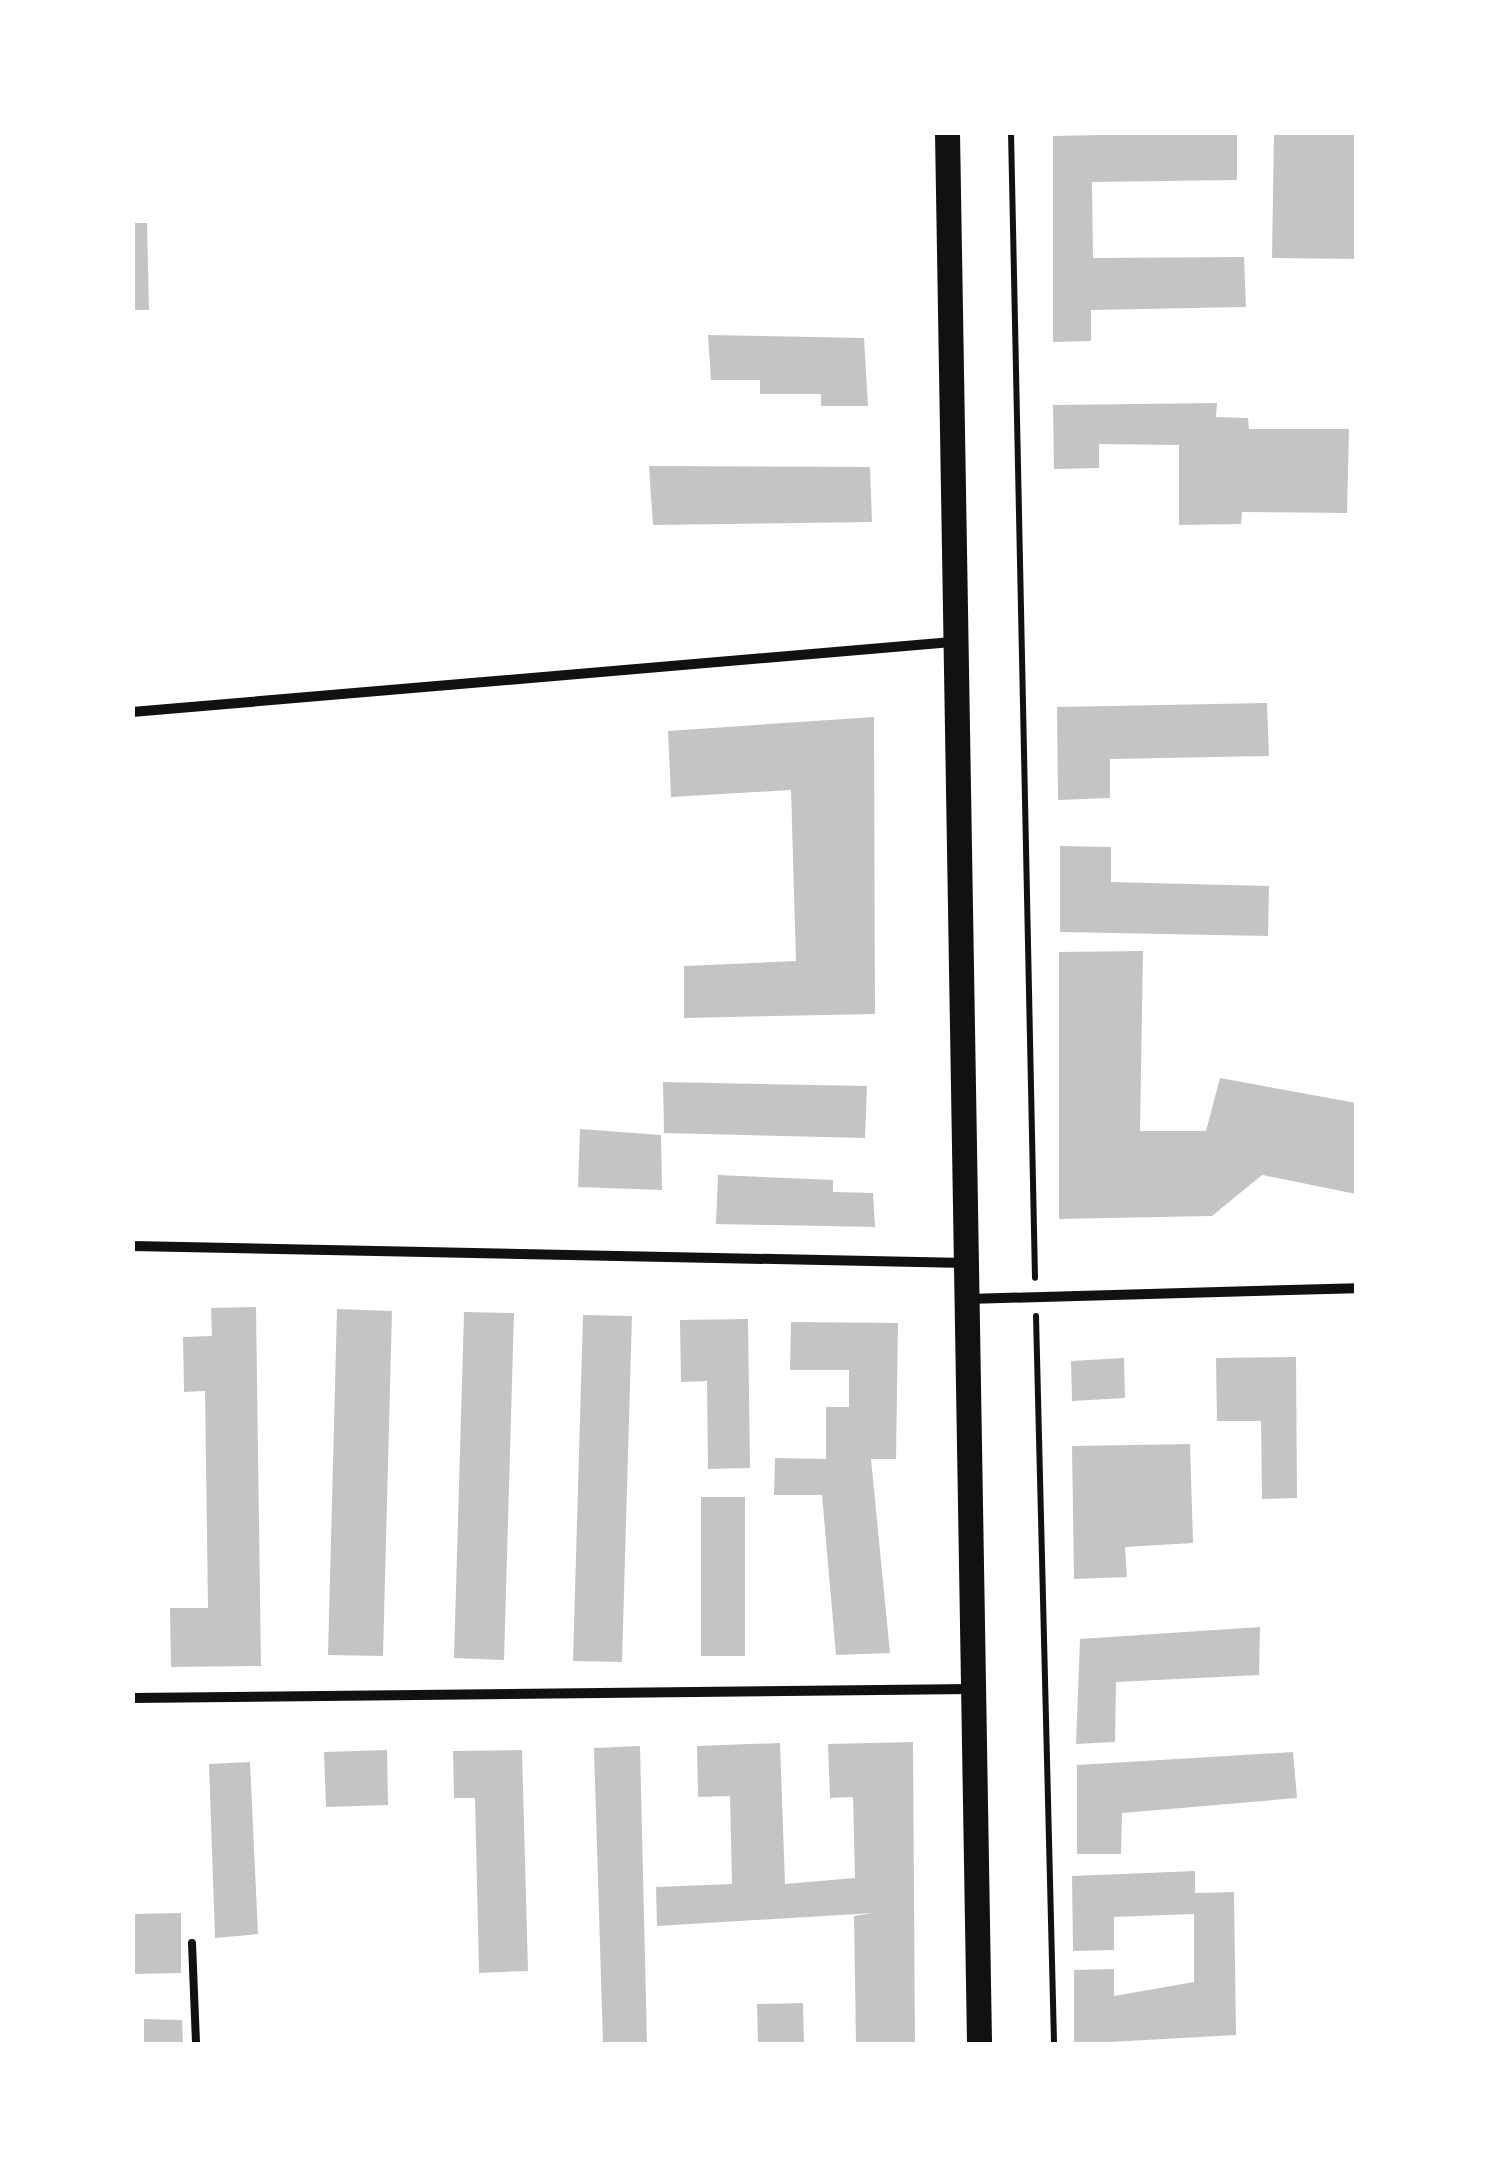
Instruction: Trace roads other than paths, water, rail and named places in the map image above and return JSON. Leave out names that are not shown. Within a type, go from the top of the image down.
[{"type":"main road","points":[[947,132],[979,2044]]},
{"type":"street","points":[[132,712],[958,641]]},
{"type":"street","points":[[132,1246],[968,1263]]},
{"type":"street","points":[[968,1299],[1356,1288]]},
{"type":"street","points":[[132,1698],[973,1690]]},
{"type":"lane","points":[[192,1943],[196,2044]]}]
